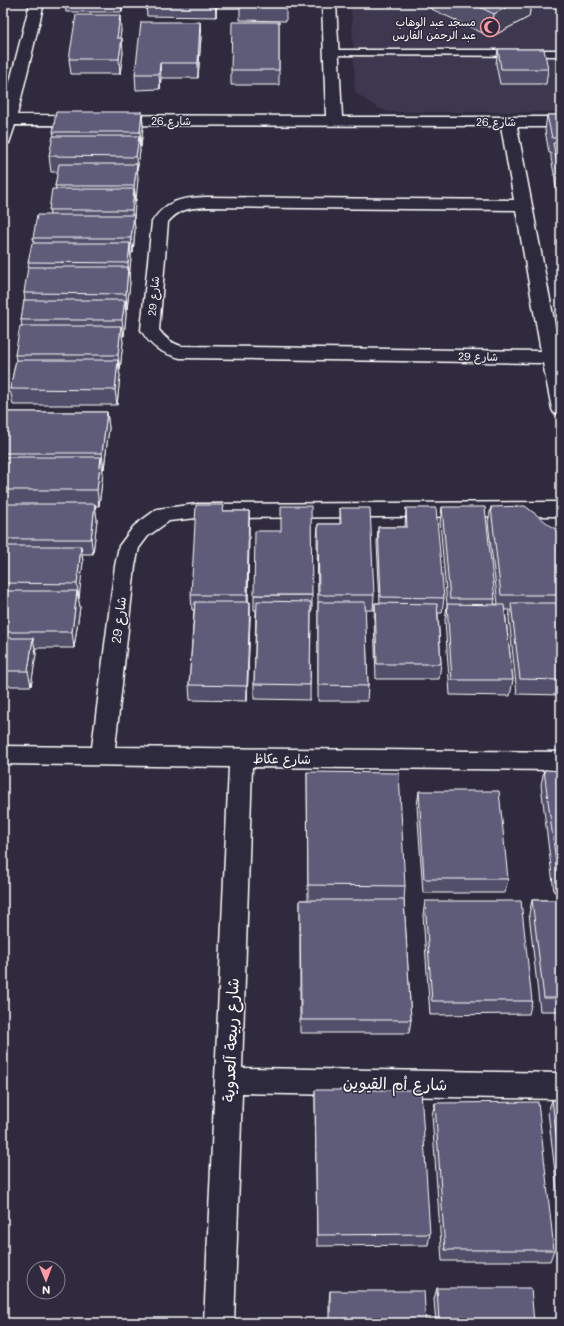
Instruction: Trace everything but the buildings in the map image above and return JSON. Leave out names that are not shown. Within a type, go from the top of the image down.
[{"type":"street","points":[[3,140],[37,3]]},
{"type":"street","points":[[329,3],[334,121]]},
{"type":"street","name":"شارع 26","points":[[8,120],[561,122]]},
{"type":"street","points":[[508,122],[561,409]]},
{"type":"street","name":"شارع 29","points":[[524,205],[206,202],[176,206],[167,212],[160,222],[150,330],[157,342],[167,348],[180,352],[552,356]]},
{"type":"street","name":"شارع 29","points":[[102,756],[125,566],[129,546],[141,530],[164,514],[198,511],[561,509]]},
{"type":"street","name":"شارع عكاظ","points":[[3,755],[561,761]]},
{"type":"street","name":"شارع ربيعة آلعدوية","points":[[219,1323],[241,758]]},
{"type":"street","name":"شارع أم القيوين","points":[[228,1080],[561,1086]]},
{"type":"lane","points":[[331,53],[561,54]]},
{"type":"shaded area","points":[[351,3],[561,3],[561,112],[389,112],[378,108],[357,94],[355,88]]},
{"type":"place","name":"مسجد عبد الوهاب عبد الرحمن الفارس","points":[[490,27]]}]
